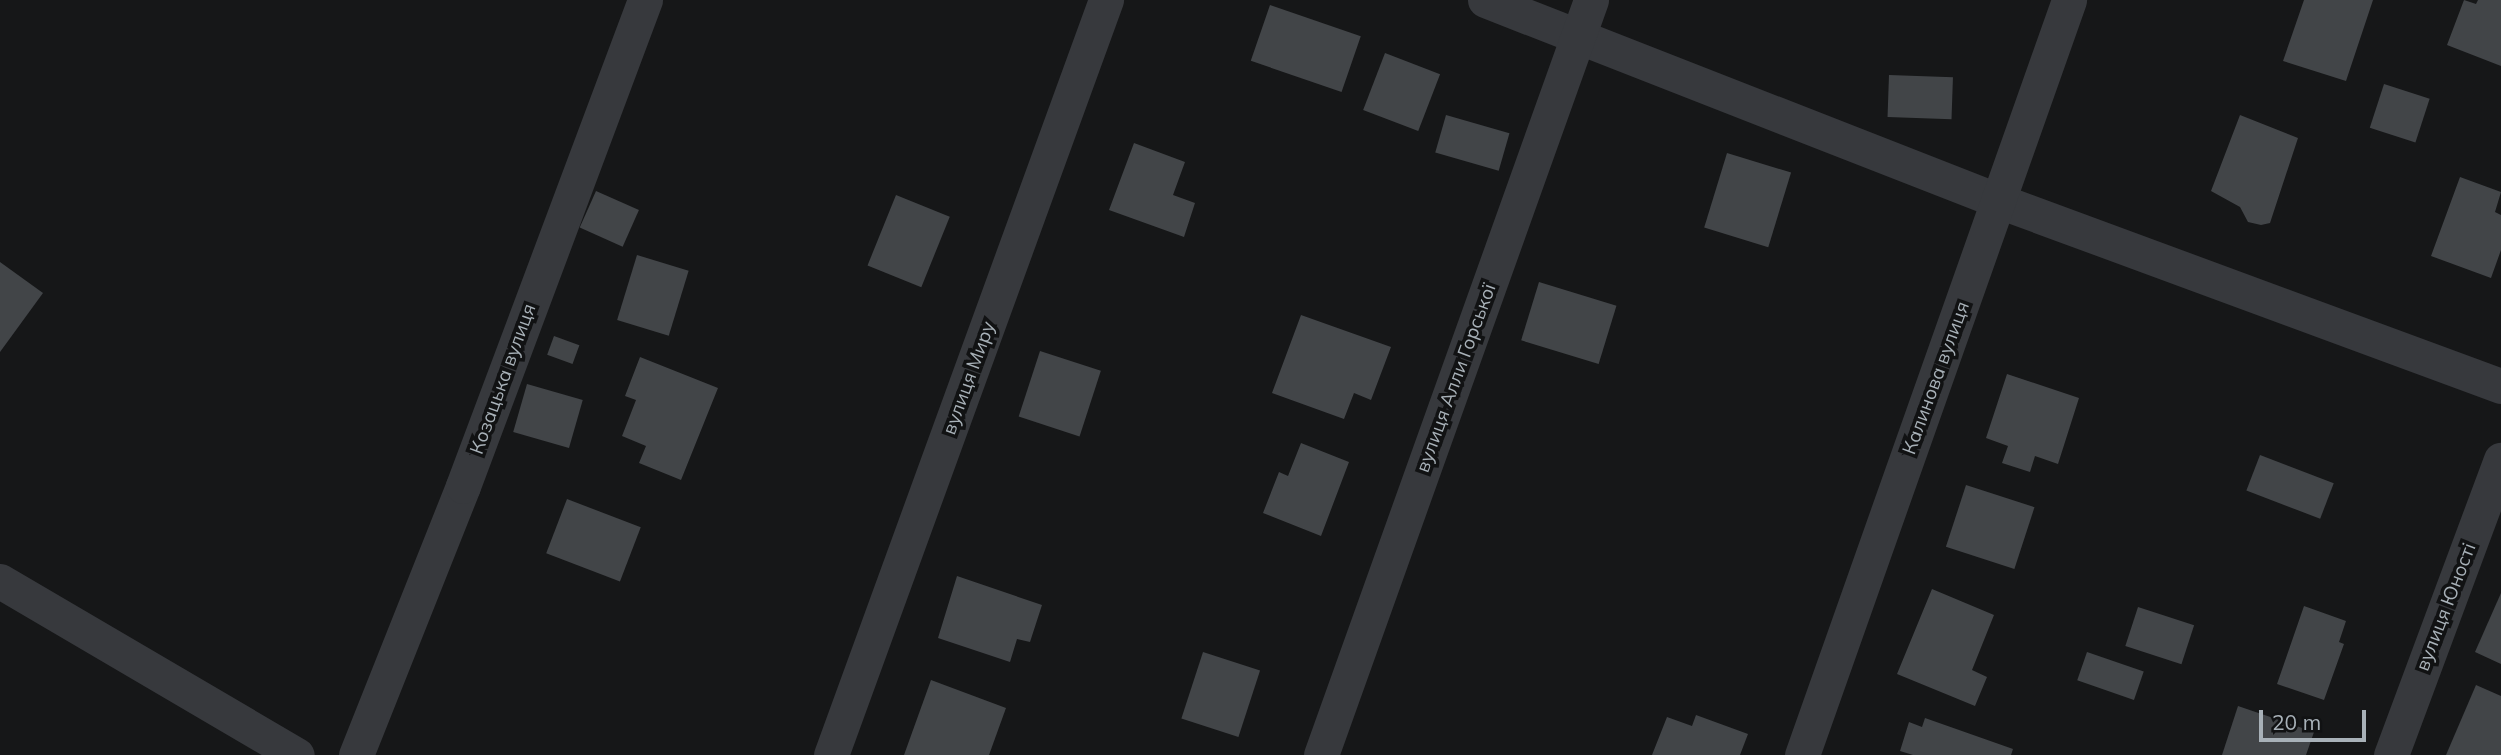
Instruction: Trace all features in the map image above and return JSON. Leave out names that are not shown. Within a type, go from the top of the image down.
[{"type":"street","name":"Козацька вулиця","points":[[356,755],[463,486],[645,0]]},
{"type":"street","name":"вулиця Миру","points":[[831,755],[1106,0]]},
{"type":"street","points":[[1485,0],[1999,201],[2501,386]]},
{"type":"street","name":"вулиця Алли Горської","points":[[1321,755],[1591,0]]},
{"type":"street","name":"Калинова вулиця","points":[[1802,755],[2069,0]]},
{"type":"street","name":"вулиця Юності","points":[[2390,755],[2501,460]]},
{"type":"street","points":[[0,581],[297,755]]},
{"type":"building","points":[[2304,0],[2373,0],[2346,81],[2283,61]]},
{"type":"building","points":[[2464,0],[2476,4],[2478,0],[2501,0],[2501,66],[2447,45]]},
{"type":"building","points":[[1270,5],[1361,36],[1342,92],[1251,61]]},
{"type":"building","points":[[1385,53],[1440,74],[1418,131],[1363,110]]},
{"type":"building","points":[[1889,75],[1953,77],[1951,119],[1888,117]]},
{"type":"building","points":[[2384,84],[2430,99],[2415,143],[2370,128]]},
{"type":"building","points":[[1446,115],[1509,133],[1499,171],[1435,152]]},
{"type":"building","points":[[2240,115],[2298,138],[2270,223],[2261,225],[2248,222],[2240,207],[2211,191]]},
{"type":"building","points":[[1134,143],[1185,162],[1173,195],[1195,203],[1184,237],[1109,210]]},
{"type":"building","points":[[1727,153],[1791,173],[1768,247],[1704,228]]},
{"type":"building","points":[[2460,177],[2501,192],[2495,212],[2501,215],[2501,250],[2491,278],[2431,256]]},
{"type":"building","points":[[596,191],[639,210],[623,247],[580,228]]},
{"type":"building","points":[[896,195],[950,217],[921,287],[868,265]]},
{"type":"building","points":[[637,255],[689,271],[669,336],[617,320]]},
{"type":"building","points":[[0,262],[43,293],[0,352]]},
{"type":"building","points":[[1539,282],[1616,306],[1599,364],[1521,340]]},
{"type":"building","points":[[1301,315],[1391,347],[1371,400],[1354,393],[1344,419],[1272,393]]},
{"type":"building","points":[[554,336],[579,345],[573,364],[547,355]]},
{"type":"building","points":[[1040,351],[1101,371],[1080,436],[1019,417]]},
{"type":"building","points":[[640,357],[718,388],[681,480],[639,463],[646,446],[622,436],[636,400],[625,396]]},
{"type":"building","points":[[2007,374],[2079,398],[2058,464],[2035,456],[2030,472],[2002,463],[2008,446],[1986,438]]},
{"type":"building","points":[[527,384],[583,400],[569,448],[513,432]]},
{"type":"building","points":[[1301,443],[1349,462],[1321,536],[1263,513],[1279,472],[1288,476]]},
{"type":"building","points":[[2260,455],[2334,483],[2320,519],[2246,490]]},
{"type":"building","points":[[1966,485],[2034,507],[2014,569],[1946,547]]},
{"type":"building","points":[[567,499],[641,527],[620,581],[546,553]]},
{"type":"building","points":[[957,576],[1042,605],[1030,642],[1017,639],[1010,662],[938,638]]},
{"type":"building","points":[[1932,589],[1994,615],[1972,670],[1987,677],[1975,706],[1897,674]]},
{"type":"building","points":[[2501,593],[2501,664],[2475,652]]},
{"type":"building","points":[[2304,606],[2346,621],[2339,642],[2344,644],[2324,700],[2277,684]]},
{"type":"building","points":[[2138,607],[2194,625],[2181,664],[2125,646]]},
{"type":"building","points":[[1203,652],[1260,671],[1238,737],[1181,719]]},
{"type":"building","points":[[2087,652],[2144,672],[2134,700],[2077,680]]},
{"type":"building","points":[[931,680],[1006,708],[989,755],[904,755]]},
{"type":"building","points":[[2476,685],[2501,696],[2501,755],[2446,755]]},
{"type":"building","points":[[2238,706],[2314,732],[2306,755],[2222,755]]},
{"type":"building","points":[[1696,715],[1748,734],[1740,755],[1652,755],[1667,717],[1692,726]]},
{"type":"building","points":[[1925,718],[2013,749],[2011,755],[1913,755],[1900,751],[1909,722],[1922,727]]}]
